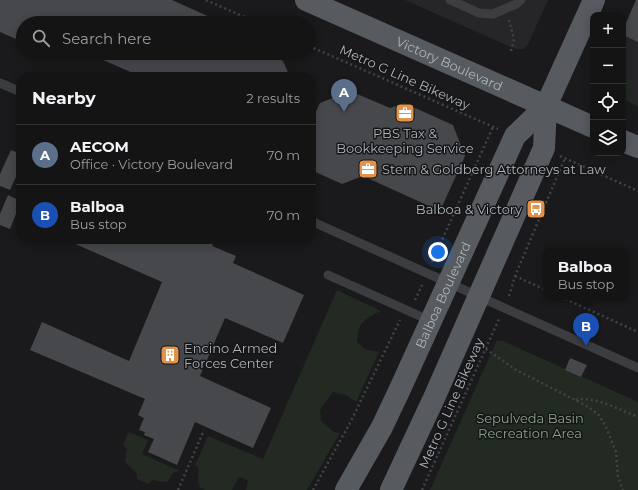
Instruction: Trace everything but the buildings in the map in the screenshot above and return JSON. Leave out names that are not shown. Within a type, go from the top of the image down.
[{"type":"main road","name":"Victory Boulevard","points":[[306,0],[590,126]]},
{"type":"main road","name":"Balboa Boulevard","points":[[346,490],[382,427],[397,396],[515,136],[546,106],[594,0]]},
{"type":"main road","name":"Balboa Boulevard","points":[[391,490],[434,398],[544,148],[546,106]]},
{"type":"main road","points":[[626,141],[638,147]]},
{"type":"lane","points":[[450,0],[479,13],[493,14],[516,4],[521,0]]},
{"type":"lane","points":[[0,83],[16,90]]},
{"type":"lane","points":[[316,223],[638,368]]},
{"type":"lane","points":[[328,275],[431,321]]},
{"type":"path","points":[[206,0],[242,16]]},
{"type":"path","points":[[505,9],[514,39],[510,51]]},
{"type":"path","name":"Metro G Line Bikeway","points":[[316,49],[493,127],[431,264]]},
{"type":"path","points":[[511,291],[515,276],[565,158],[638,191]]},
{"type":"path","points":[[515,276],[543,289]]},
{"type":"path","points":[[313,490],[351,422],[401,317],[412,304],[423,283]]},
{"type":"path","points":[[568,300],[638,332]]},
{"type":"path","name":"Metro G Line Bikeway","points":[[422,490],[497,324]]},
{"type":"path","points":[[486,349],[516,370],[576,400],[598,414],[606,427],[616,452],[618,477],[623,490]]},
{"type":"path","points":[[576,400],[588,400],[603,403],[638,417]]},
{"type":"path","points":[[178,490],[204,430]]},
{"type":"shaded area","points":[[405,0],[548,0],[528,44],[523,49],[515,49]]},
{"type":"shaded area","points":[[636,0],[638,0],[638,106],[626,100],[626,23]]},
{"type":"green space","points":[[626,80],[633,83],[627,96],[638,101],[638,106],[626,100]]},
{"type":"green space","points":[[337,290],[381,311],[363,322],[359,330],[357,342],[365,349],[379,352],[356,402],[346,395],[333,392],[320,410],[321,421],[334,432],[340,433],[307,490],[246,490],[248,480],[239,477],[232,490],[205,490],[200,487],[198,482],[198,467],[195,465],[208,436],[263,459]]},
{"type":"green space","name":"Sepulveda Basin Recreation Area","points":[[497,340],[500,342],[501,340],[638,402],[638,490],[430,490]]},
{"type":"green space","points":[[129,432],[148,440],[142,454],[180,471],[173,473],[168,481],[164,482],[152,480],[148,484],[137,479],[137,474],[125,461],[127,449],[123,445]]},
{"type":"place","name":"AECOM","points":[[344,112]]},
{"type":"place","name":"PBS Tax & Bookkeeping Service","points":[[405,113]]},
{"type":"place","name":"Stern & Goldberg Attorneys at Law","points":[[368,169]]},
{"type":"place","name":"Balboa & Victory","points":[[536,209]]},
{"type":"place","name":"Balboa","points":[[586,346]]},
{"type":"place","name":"Encino Armed Forces Center","points":[[170,355]]}]
